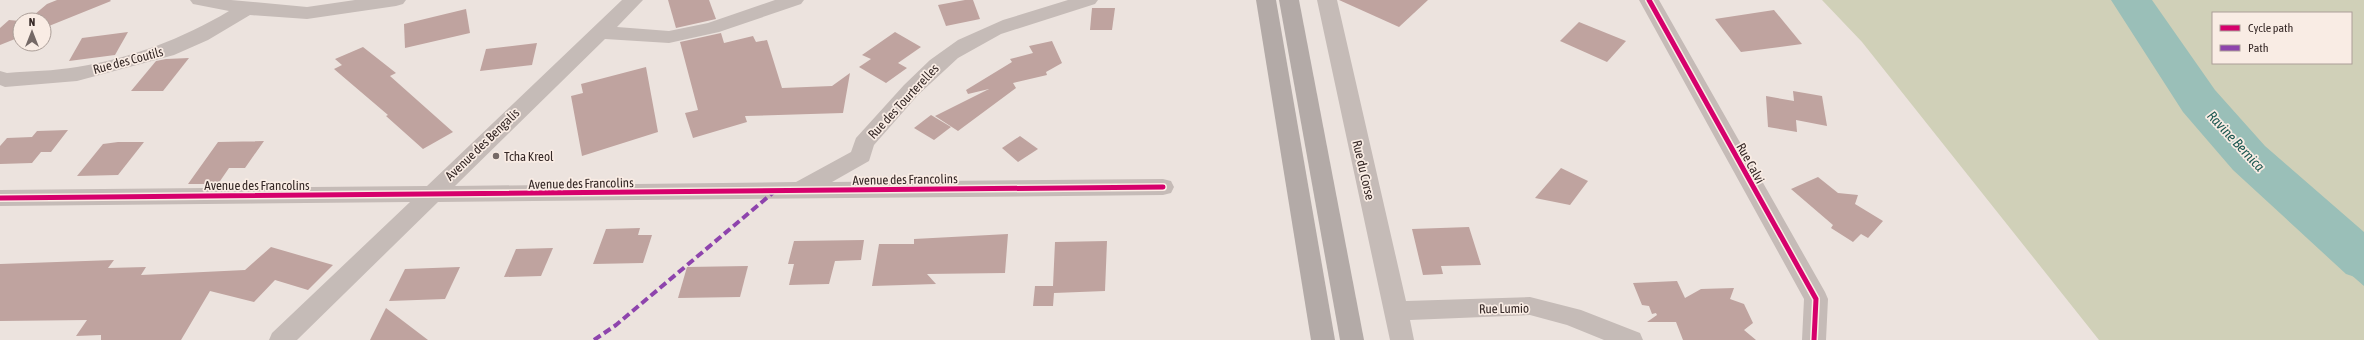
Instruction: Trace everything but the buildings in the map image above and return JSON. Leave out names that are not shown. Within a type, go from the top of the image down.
[{"type":"main road","points":[[1266,0],[1323,340]]},
{"type":"main road","points":[[1289,0],[1352,340]]},
{"type":"street","points":[[200,0],[248,9],[307,13],[396,0]]},
{"type":"street","name":"Avenue des Bengalis","points":[[281,340],[429,195],[633,0]]},
{"type":"street","points":[[600,32],[669,37],[712,28],[794,0]]},
{"type":"street","name":"Rue des Tourterelles","points":[[797,191],[861,156],[864,143],[932,68],[953,51],[987,33],[1088,0]]},
{"type":"street","name":"Rue du Corse","points":[[1327,0],[1402,340]]},
{"type":"street","name":"Rue Calvi","points":[[1649,0],[1816,299],[1814,340]]},
{"type":"street","name":"Rue des Coutils","points":[[0,78],[5,80],[77,74],[167,50],[201,36],[248,9]]},
{"type":"street","name":"Avenue des Francolins","points":[[0,198],[1163,187]]},
{"type":"street","name":"Rue Lumio","points":[[1396,311],[1530,306],[1572,317],[1632,340]]},
{"type":"green space","points":[[1822,0],[2364,0],[2364,340],[2099,340],[1862,42]]},
{"type":"water","points":[[2288,220],[2364,241],[2364,286]]},
{"type":"waterway","name":"Ravine Bernica","points":[[2131,0],[2199,101],[2249,158],[2364,261]]},
{"type":"marked path","points":[[594,340],[616,325],[775,191]]},
{"type":"cycle path","points":[[1649,0],[1816,299],[1814,340]]},
{"type":"cycle path","points":[[0,198],[1163,187]]},
{"type":"place","name":"Tcha Kreol","points":[[496,156]]}]
